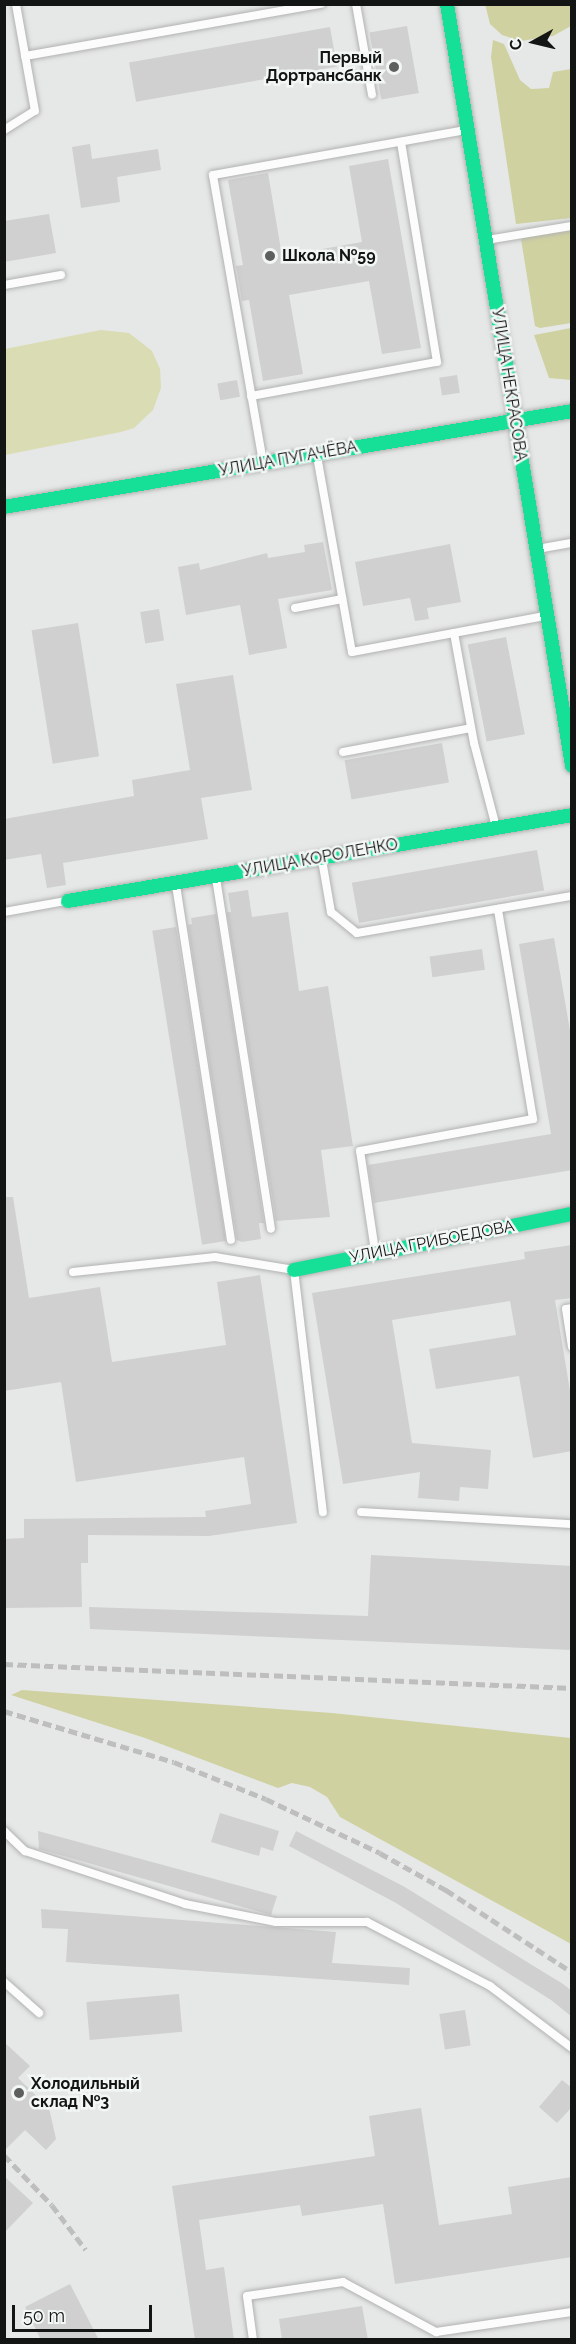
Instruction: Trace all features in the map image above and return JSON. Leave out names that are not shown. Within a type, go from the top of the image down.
[{"type":"street","name":"УЛИЦА НЕКРАСОВА","points":[[447,5],[547,616],[568,720],[572,766]]},
{"type":"street","name":"УЛИЦА ПУГАЧЁВА","points":[[4,507],[572,411]]},
{"type":"street","name":"УЛИЦА КОРОЛЕНКО","points":[[68,901],[572,815]]},
{"type":"street","name":"УЛИЦА ГРИБОЕДОВА","points":[[294,1270],[572,1214]]},
{"type":"lane","points":[[4,130],[35,111],[16,4]]},
{"type":"lane","points":[[25,56],[321,4]]},
{"type":"lane","points":[[356,4],[372,95]]},
{"type":"lane","points":[[447,5],[452,4]]},
{"type":"lane","points":[[263,463],[213,175],[468,130]]},
{"type":"lane","points":[[251,396],[437,362],[401,142]]},
{"type":"lane","points":[[486,241],[572,225]]},
{"type":"lane","points":[[4,285],[61,275]]},
{"type":"lane","points":[[316,454],[352,652],[547,616]]},
{"type":"lane","points":[[536,549],[572,543]]},
{"type":"lane","points":[[295,608],[342,599]]},
{"type":"lane","points":[[454,633],[471,728],[497,828]]},
{"type":"lane","points":[[343,752],[471,728]]},
{"type":"lane","points":[[321,858],[331,912],[357,933],[572,896]]},
{"type":"lane","points":[[216,876],[271,1229]]},
{"type":"lane","points":[[176,882],[231,1240]]},
{"type":"lane","points":[[4,912],[68,901]]},
{"type":"lane","points":[[375,1253],[360,1151],[533,1119],[498,909]]},
{"type":"lane","points":[[73,1272],[215,1257],[294,1270],[323,1512]]},
{"type":"lane","points":[[572,1308],[566,1309],[572,1347]]},
{"type":"lane","points":[[361,1512],[572,1524]]},
{"type":"lane","points":[[4,1831],[25,1851],[186,1904],[276,1922],[367,1923],[490,1986],[572,2048]]},
{"type":"lane","points":[[4,1982],[39,2013]]},
{"type":"lane","points":[[253,2340],[247,2296],[343,2282],[436,2332],[572,2312]]},
{"type":"green space","points":[[485,4],[571,5],[571,26],[553,36],[521,41],[502,35],[490,24]]},
{"type":"green space","points":[[493,40],[504,44],[520,80],[531,89],[549,88],[553,72],[571,69],[571,218],[516,224],[491,57]]},
{"type":"green space","points":[[571,225],[571,323],[540,328],[535,326],[521,239],[526,233]]},
{"type":"green space","points":[[571,328],[571,380],[549,378],[534,335]]},
{"type":"green space","points":[[101,330],[129,333],[152,351],[160,369],[161,388],[153,410],[134,428],[121,432],[5,455],[5,349]]},
{"type":"green space","points":[[22,1690],[332,1713],[571,1738],[571,1944],[340,1817],[327,1797],[310,1787],[292,1783],[278,1788],[145,1738],[11,1695]]},
{"type":"building","points":[[407,26],[419,93],[381,100],[370,33]]},
{"type":"building","points":[[330,27],[337,66],[136,102],[129,62]]},
{"type":"building","points":[[90,144],[92,159],[158,149],[161,170],[117,177],[120,202],[81,208],[72,147]]},
{"type":"building","points":[[388,159],[421,348],[382,354],[369,281],[289,295],[303,374],[263,381],[249,300],[242,301],[236,266],[243,265],[228,180],[268,173],[282,256],[362,242],[349,166]]},
{"type":"building","points":[[49,214],[56,253],[4,262],[4,221]]},
{"type":"building","points":[[457,375],[460,393],[442,396],[439,378]]},
{"type":"building","points":[[237,380],[240,397],[220,400],[217,383]]},
{"type":"building","points":[[323,542],[332,590],[278,599],[287,648],[249,655],[240,605],[186,615],[178,567],[199,563],[200,570],[267,553],[268,558],[305,552],[304,545]]},
{"type":"building","points":[[450,544],[461,602],[427,608],[429,619],[415,621],[410,598],[363,606],[355,562]]},
{"type":"building","points":[[159,609],[164,641],[145,644],[140,612]]},
{"type":"building","points":[[78,623],[99,756],[53,764],[32,630]]},
{"type":"building","points":[[506,637],[525,734],[487,742],[468,644]]},
{"type":"building","points":[[233,675],[252,790],[201,798],[208,839],[63,863],[66,885],[47,888],[41,854],[4,860],[4,819],[134,796],[132,780],[190,770],[176,684]]},
{"type":"building","points":[[442,743],[449,782],[351,800],[345,760]]},
{"type":"building","points":[[537,850],[544,890],[359,923],[352,883]]},
{"type":"building","points":[[248,890],[252,917],[288,912],[299,991],[328,986],[353,1146],[321,1150],[330,1217],[276,1221],[227,912],[231,912],[228,893]]},
{"type":"building","points":[[216,914],[264,1223],[259,1223],[261,1239],[242,1242],[237,1240],[188,925],[192,924],[191,918]]},
{"type":"building","points":[[176,927],[226,1241],[202,1245],[152,931]]},
{"type":"building","points":[[554,938],[572,1042],[572,1170],[374,1203],[368,1165],[551,1134],[519,944]]},
{"type":"building","points":[[482,949],[485,970],[432,977],[430,956]]},
{"type":"building","points":[[4,1197],[13,1197],[29,1298],[100,1287],[112,1362],[226,1345],[217,1282],[260,1275],[297,1523],[209,1536],[88,1535],[88,1563],[81,1563],[82,1607],[4,1608],[4,1539],[24,1538],[24,1519],[206,1517],[205,1511],[251,1504],[244,1457],[76,1482],[61,1382],[4,1391]]},
{"type":"building","points":[[572,1245],[572,1298],[555,1300],[572,1403],[572,1451],[533,1458],[519,1376],[436,1389],[429,1349],[516,1335],[510,1301],[392,1320],[412,1443],[491,1450],[488,1489],[460,1487],[459,1501],[418,1498],[420,1472],[343,1484],[312,1293],[525,1259],[524,1252]]},
{"type":"building","points":[[371,1555],[572,1566],[572,1650],[90,1629],[89,1607],[368,1616]]},
{"type":"building","points":[[220,1813],[279,1831],[273,1851],[261,1847],[259,1856],[211,1842]]},
{"type":"building","points":[[38,1831],[277,1896],[271,1915],[39,1849]]},
{"type":"building","points":[[296,1831],[403,1886],[563,1984],[572,1991],[572,2017],[551,2000],[396,1903],[289,1846]]},
{"type":"building","points":[[41,1909],[336,1932],[332,1963],[410,1968],[409,1985],[66,1962],[68,1929],[42,1928]]},
{"type":"building","points":[[179,1994],[182,2032],[90,2040],[86,2002]]},
{"type":"building","points":[[465,2010],[471,2046],[445,2050],[439,2014]]},
{"type":"building","name":"Холодильный склад №3","points":[[4,2042],[30,2066],[18,2078],[49,2108],[56,2139],[46,2150],[25,2130],[4,2151]]},
{"type":"building","points":[[562,2080],[572,2088],[572,2107],[557,2123],[539,2107]]},
{"type":"building","points":[[421,2108],[439,2225],[512,2214],[508,2187],[572,2177],[572,2257],[395,2284],[383,2204],[302,2216],[300,2205],[199,2220],[206,2270],[224,2267],[234,2340],[195,2340],[172,2186],[375,2156],[369,2116]]},
{"type":"building","points":[[4,2176],[33,2203],[4,2233]]},
{"type":"building","points":[[70,2284],[99,2340],[41,2340],[25,2307]]},
{"type":"building","points":[[362,2306],[368,2340],[282,2340],[279,2319]]},
{"type":"railway","points":[[4,1664],[572,1688]]},
{"type":"railway","points":[[4,1711],[174,1762],[266,1799],[380,1853],[446,1890],[572,1972]]},
{"type":"railway","points":[[4,2155],[52,2205],[86,2250]]},
{"type":"traffic: fast","points":[[447,4],[572,766]]},
{"type":"traffic: fast","points":[[4,507],[572,411]]},
{"type":"traffic: fast","points":[[68,901],[572,815]]},
{"type":"traffic: fast","points":[[294,1270],[572,1214]]},
{"type":"place","name":"Первый Дортрансбанк","points":[[394,67]]},
{"type":"place","name":"Школа №59","points":[[270,256]]},
{"type":"place","name":"Холодильный склад №3","points":[[19,2093]]}]
